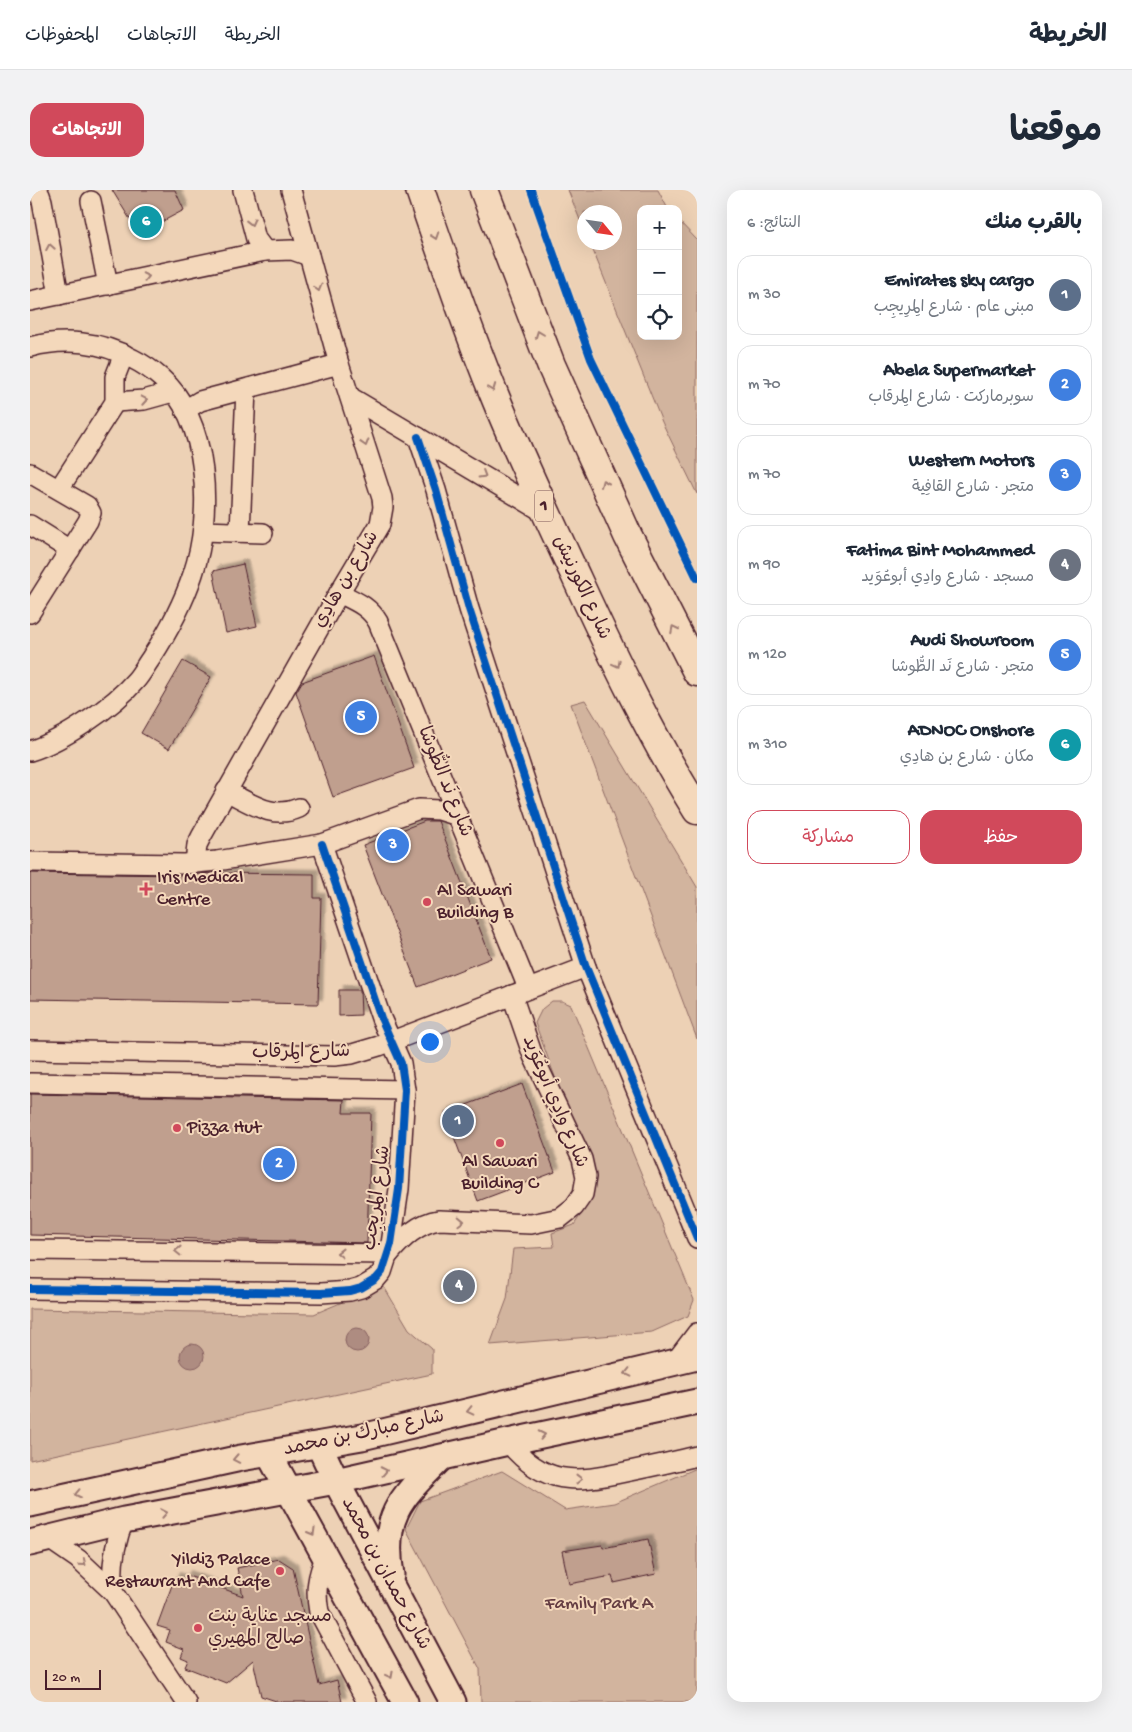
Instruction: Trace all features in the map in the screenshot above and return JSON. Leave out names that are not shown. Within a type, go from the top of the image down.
[{"type":"highway","name":"شارع الكورنيش","points":[[420,190],[450,279],[496,399],[547,514],[612,653],[697,810]]},
{"type":"highway","points":[[484,190],[551,365],[628,536],[697,672]]},
{"type":"main road","name":"شارع مبارك بن محمد","points":[[30,1504],[241,1458],[362,1437],[686,1359]]},
{"type":"main road","name":"شارع مبارك بن محمد","points":[[39,1541],[124,1520],[336,1481],[697,1402]]},
{"type":"main road","name":"شارع حمدان بن محمد","points":[[319,1445],[336,1481],[453,1702]]},
{"type":"main road","points":[[269,1454],[405,1702]]},
{"type":"main road","points":[[394,1590],[389,1563],[388,1538],[391,1523],[396,1510],[404,1498],[441,1458]]},
{"type":"street","points":[[36,190],[42,201],[59,295]]},
{"type":"street","points":[[243,190],[256,239],[265,251]]},
{"type":"street","name":"شارع بن هادِي","points":[[195,863],[197,845],[201,837],[380,524],[383,507],[382,498],[339,364],[291,190]]},
{"type":"street","points":[[91,201],[108,285]]},
{"type":"street","points":[[30,302],[265,251],[292,250],[309,256]]},
{"type":"street","points":[[30,347],[60,341],[91,344],[124,354],[162,378],[185,410],[199,445],[204,486],[203,530],[194,572],[179,610],[158,647],[136,680],[108,706],[69,733],[30,751]]},
{"type":"street","points":[[59,489],[115,402],[115,377],[124,354]]},
{"type":"street","points":[[185,410],[200,401],[339,364]]},
{"type":"street","points":[[240,532],[246,389]]},
{"type":"street","points":[[115,402],[144,400],[173,392]]},
{"type":"street","points":[[350,397],[547,514]]},
{"type":"street","points":[[418,437],[436,490],[469,609],[586,967],[697,1238]]},
{"type":"street","points":[[436,490],[440,476],[457,460]]},
{"type":"street","points":[[30,472],[87,506],[91,513],[70,550],[37,588],[30,613]]},
{"type":"street","points":[[30,525],[70,550]]},
{"type":"street","points":[[203,530],[263,532]]},
{"type":"street","name":"شارع نَد الطُّوشا","points":[[339,593],[367,607],[378,622],[458,816],[520,992]]},
{"type":"street","points":[[419,809],[432,795],[442,777]]},
{"type":"street","points":[[226,791],[275,813],[292,811],[299,808]]},
{"type":"street","points":[[30,862],[195,863],[322,844],[419,809],[439,810],[458,816]]},
{"type":"street","name":"شارع المِرِيجِب","points":[[30,1289],[321,1293],[361,1288],[376,1279],[382,1272],[389,1254],[399,1189],[405,1090],[401,1064],[381,1018],[322,844]]},
{"type":"street","name":"شارع المِرقاب","points":[[30,1050],[334,1056],[365,1051],[586,967]]},
{"type":"street","name":"شارع وادِي أبوعُوَيد","points":[[428,1222],[439,1220],[531,1224],[546,1222],[560,1218],[574,1208],[583,1194],[586,1177],[582,1159],[533,1056],[520,992]]},
{"type":"street","points":[[30,1083],[405,1090]]},
{"type":"street","points":[[30,1250],[389,1254],[412,1232],[428,1222],[409,1210],[399,1189]]},
{"type":"street","points":[[686,1359],[684,1352],[697,1334]]},
{"type":"street","points":[[508,1442],[518,1454],[542,1471],[570,1479],[600,1477],[697,1456]]},
{"type":"street","points":[[113,1592],[112,1565],[114,1549],[124,1520]]},
{"type":"street","points":[[39,1541],[85,1565],[113,1592],[186,1702]]},
{"type":"street","points":[[326,1556],[317,1584],[316,1598],[319,1612],[367,1702]]},
{"type":"green space","points":[[568,190],[658,190],[666,205],[637,205],[637,340],[682,340],[682,224],[697,240],[697,494],[662,422],[593,250],[622,250],[622,205],[577,205],[577,212]]},
{"type":"green space","points":[[585,700],[697,887],[697,1039],[571,704]]},
{"type":"green space","points":[[552,1001],[562,1001],[571,1005],[694,1300],[688,1316],[652,1332],[490,1345],[507,1299],[513,1249],[554,1247],[552,1233],[574,1225],[593,1196],[591,1174],[535,1023],[542,1009]]},
{"type":"green space","points":[[383,1285],[409,1329],[432,1349],[432,1374],[30,1460],[30,1309],[314,1314]]},
{"type":"green space","name":"Family Park A","points":[[697,1468],[697,1702],[481,1702],[480,1669],[406,1529],[420,1501],[502,1471],[565,1510],[614,1503]]},
{"type":"shaded area","points":[[357,1328],[362,1329],[368,1335],[368,1345],[362,1351],[357,1352],[352,1351],[346,1345],[345,1340],[346,1335],[352,1329]]},
{"type":"shaded area","points":[[192,1344],[197,1345],[203,1351],[203,1361],[197,1367],[192,1368],[187,1367],[181,1361],[180,1356],[181,1351],[187,1345]]},
{"type":"building","points":[[112,190],[175,190],[184,210],[139,234]]},
{"type":"building","points":[[243,564],[257,626],[226,633],[213,571]]},
{"type":"building","points":[[374,656],[414,768],[333,797],[296,692],[302,682]]},
{"type":"building","points":[[183,661],[211,677],[169,749],[141,733]]},
{"type":"building","name":"Al Sawari Building B","points":[[425,821],[438,821],[491,958],[418,987],[363,845]]},
{"type":"building","points":[[30,873],[314,874],[314,898],[321,898],[318,1004],[30,999]]},
{"type":"building","points":[[339,990],[360,990],[361,1015],[339,1016]]},
{"type":"building","name":"Al Sawari Building C","points":[[522,1084],[555,1172],[478,1201],[445,1113]]},
{"type":"building","points":[[30,1094],[344,1100],[343,1113],[371,1113],[367,1243],[30,1235]]},
{"type":"building","points":[[648,1539],[656,1574],[614,1583],[612,1576],[569,1584],[562,1551],[602,1545],[603,1548]]},
{"type":"building","points":[[279,1559],[293,1568],[319,1685],[337,1680],[342,1702],[279,1702],[261,1696],[253,1660],[226,1683],[185,1667],[188,1660],[181,1657],[184,1649],[166,1642],[170,1630],[157,1626],[175,1577],[184,1580],[186,1575],[243,1596],[237,1568]]},
{"type":"cycle path","points":[[531,190],[591,359],[697,578]]},
{"type":"cycle path","points":[[418,437],[436,490],[469,609],[586,967],[697,1238]]},
{"type":"cycle path","points":[[30,1289],[321,1293],[350,1291],[361,1288],[376,1279],[382,1272],[391,1244],[399,1189],[405,1090],[401,1063],[381,1018],[322,844]]},
{"type":"place","name":"ADNOC Onshore","points":[[146,222]]},
{"type":"place","name":"Audi Showroom","points":[[361,717]]},
{"type":"place","name":"Western Motors","points":[[393,845]]},
{"type":"place","name":"Iris Medical Centre","points":[[146,889]]},
{"type":"place","name":"Al Sawari Building B","points":[[427,902]]},
{"type":"place","name":"Emirates sky cargo","points":[[458,1121]]},
{"type":"place","name":"Pizza Hut","points":[[177,1128]]},
{"type":"place","name":"Al Sawari Building C","points":[[500,1143]]},
{"type":"place","name":"Abela Supermarket","points":[[279,1164]]},
{"type":"place","name":"Fatima Bint Mohammed","points":[[459,1286]]},
{"type":"place","name":"Yildiz Palace Restaurant And Cafe","points":[[280,1571]]},
{"type":"place","name":"مسجد عناية بنت صالح المهيري","points":[[198,1628]]}]
